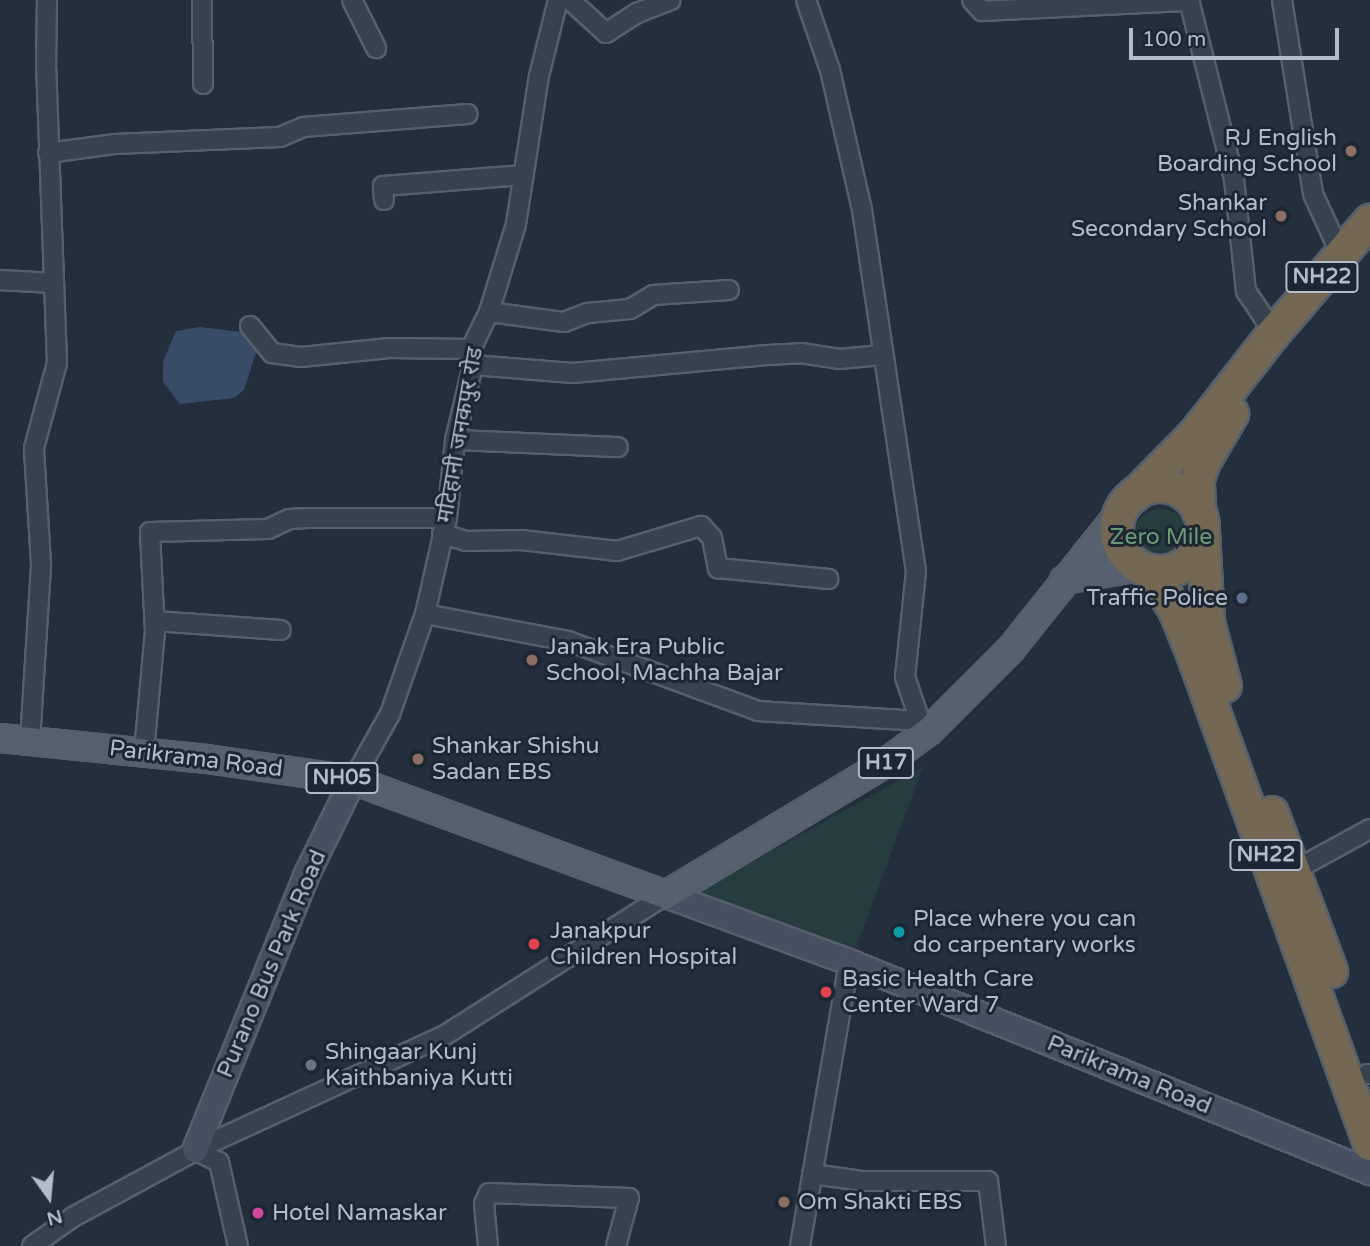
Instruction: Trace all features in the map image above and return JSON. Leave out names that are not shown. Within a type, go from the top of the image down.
[{"type":"highway","name":"NH22","points":[[1369,1077],[1296,870],[1220,671],[1206,599],[1198,479],[1224,424],[1355,254],[1370,221]]},
{"type":"highway","name":"NH22","points":[[1355,254],[1274,333],[1195,434],[1130,501],[1118,536],[1128,557],[1146,569],[1182,625],[1370,1144]]},
{"type":"highway","points":[[1130,501],[1152,488],[1171,488],[1188,497],[1201,522]]},
{"type":"highway","name":"NH22","points":[[1146,569],[1173,570],[1188,562],[1201,522]]},
{"type":"main road","name":"H17","points":[[666,895],[884,764],[1012,649],[1063,580],[1130,501]]},
{"type":"main road","points":[[1063,580],[1146,569]]},
{"type":"main road","name":"Parikrama Road","points":[[0,738],[144,752],[353,780],[666,895]]},
{"type":"street","points":[[30,741],[41,564],[34,448],[57,363],[48,153],[47,0]]},
{"type":"street","points":[[202,0],[203,84]]},
{"type":"street","points":[[352,0],[376,48]]},
{"type":"street","name":"मटिहानी जनकपुर रोड","points":[[353,780],[390,714],[425,614],[444,526],[456,440],[472,357],[516,224],[539,76],[558,0]]},
{"type":"street","points":[[570,0],[607,33],[637,13],[671,0]]},
{"type":"street","points":[[425,614],[568,641],[758,711],[925,726],[905,677],[916,571],[862,210],[830,70],[806,0]]},
{"type":"street","points":[[972,0],[982,11],[1189,1],[1234,179],[1246,291],[1274,333]]},
{"type":"street","points":[[1282,0],[1312,194],[1355,254]]},
{"type":"street","points":[[48,153],[115,144],[280,137],[303,127],[467,114]]},
{"type":"street","points":[[384,200],[383,186],[524,174]]},
{"type":"street","points":[[0,280],[53,283]]},
{"type":"street","points":[[489,312],[565,323],[588,313],[631,309],[653,295],[729,290]]},
{"type":"street","points":[[250,326],[272,353],[301,357],[390,348],[472,357],[573,373],[779,355],[839,359],[882,355]]},
{"type":"street","points":[[456,440],[618,447]]},
{"type":"street","points":[[144,752],[155,621],[156,575],[148,536],[156,529],[268,529],[289,519],[307,518],[444,526],[466,541],[521,540],[617,551],[701,526],[712,538],[718,568],[828,579]]},
{"type":"street","points":[[155,621],[281,630]]},
{"type":"street","name":"Purano Bus Park Road","points":[[195,1150],[306,876],[353,780]]},
{"type":"street","points":[[1296,870],[1370,829]]},
{"type":"street","points":[[32,1246],[73,1217],[195,1150],[445,1034],[666,895]]},
{"type":"street","name":"NH05","points":[[666,895],[849,962]]},
{"type":"street","points":[[800,1246],[849,962]]},
{"type":"street","name":"Parikrama Road","points":[[849,962],[1370,1172]]},
{"type":"street","points":[[195,1150],[219,1162],[238,1246]]},
{"type":"street","points":[[812,1174],[862,1181],[988,1181],[996,1246]]},
{"type":"street","points":[[488,1246],[484,1204],[489,1193],[629,1198],[616,1246]]},
{"type":"green space","name":"Zero Mile","points":[[1161,509],[1172,511],[1181,517],[1187,526],[1187,548],[1181,557],[1172,563],[1161,565],[1150,563],[1141,557],[1135,548],[1133,537],[1135,526],[1141,517],[1150,511]]},
{"type":"green space","points":[[923,767],[856,948],[694,894]]},
{"type":"water","points":[[200,327],[249,333],[258,346],[244,390],[234,398],[180,404],[163,382],[163,362],[176,331]]},
{"type":"place","name":"RJ English Boarding School","points":[[1351,151]]},
{"type":"place","name":"Shankar Secondary School","points":[[1281,216]]},
{"type":"place","name":"Traffic Police","points":[[1242,598]]},
{"type":"place","name":"Janak Era Public School, Machha Bajar","points":[[532,660]]},
{"type":"place","name":"Shankar Shishu Sadan EBS","points":[[418,759]]},
{"type":"place","name":"Place where you can do carpentary works","points":[[899,932]]},
{"type":"place","name":"Janakpur Children Hospital","points":[[534,944]]},
{"type":"place","name":"Basic Health Care Center Ward 7","points":[[826,992]]},
{"type":"place","name":"Shingaar Kunj Kaithbaniya Kutti","points":[[311,1065]]},
{"type":"place","name":"Om Shakti EBS","points":[[784,1202]]},
{"type":"place","name":"Hotel Namaskar","points":[[258,1213]]}]
